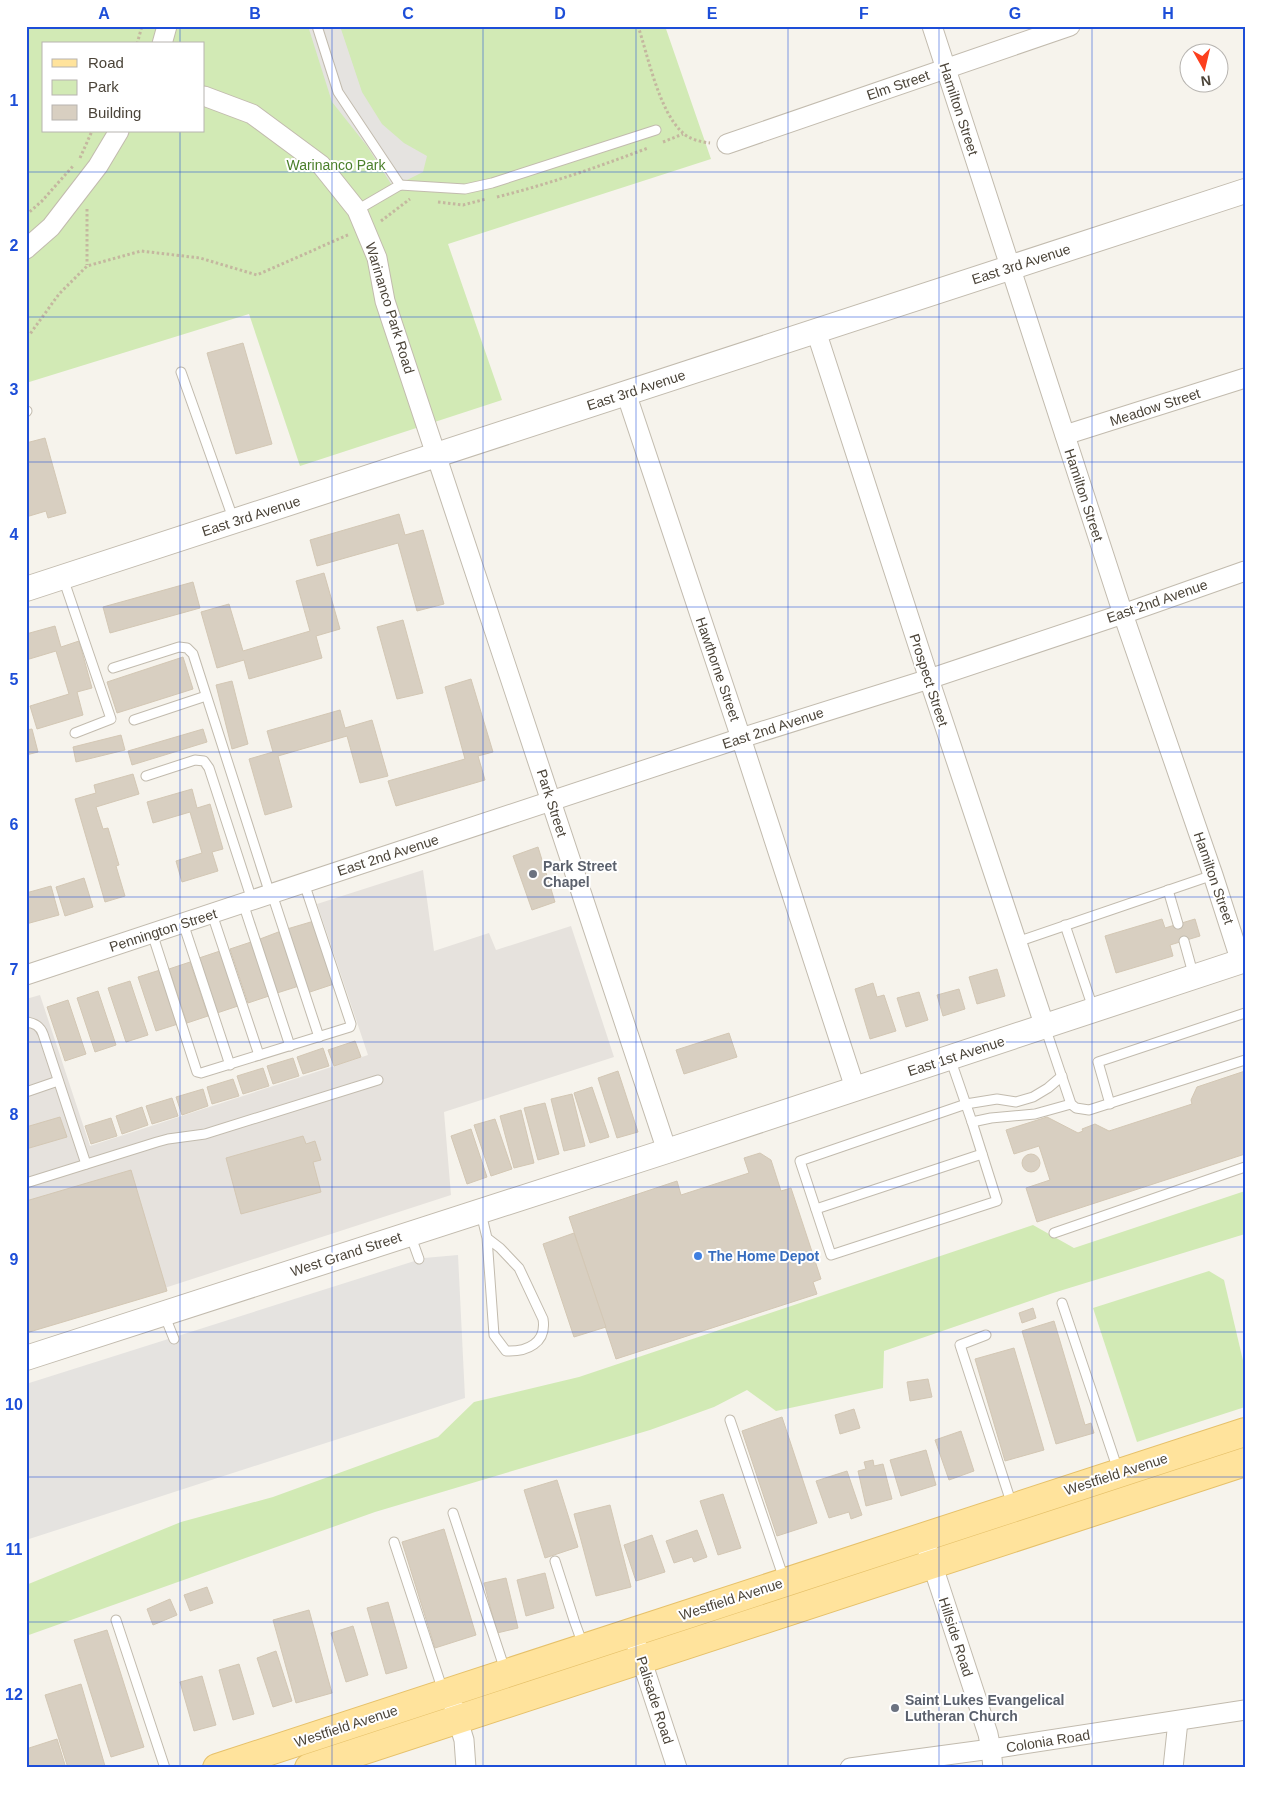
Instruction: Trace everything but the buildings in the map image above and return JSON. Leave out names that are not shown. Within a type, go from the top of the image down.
[{"type":"main road","name":"Westfield Avenue","points":[[217,1768],[1245,1432]]},
{"type":"main road","name":"Westfield Avenue","points":[[309,1768],[1245,1462]]},
{"type":"street","points":[[163,42],[167,26]]},
{"type":"street","name":"Hamilton Street","points":[[932,26],[1123,614],[1243,961]]},
{"type":"street","name":"Elm Street","points":[[727,144],[1070,26]]},
{"type":"street","name":"Warinanco Park Road","points":[[205,96],[252,114],[314,159],[357,210],[377,258],[386,301],[437,455]]},
{"type":"street","points":[[26,248],[51,227],[98,166],[118,132]]},
{"type":"street","name":"East 3rd Avenue","points":[[26,589],[1245,191]]},
{"type":"street","name":"Prospect Street","points":[[816,331],[1045,1027]]},
{"type":"street","name":"Meadow Street","points":[[1065,435],[1245,378]]},
{"type":"street","name":"Hawthorne Street","points":[[626,393],[855,1088]]},
{"type":"street","name":"Park Street","points":[[437,455],[666,1151]]},
{"type":"street","name":"East 2nd Avenue","points":[[302,884],[741,738],[929,679],[1245,571]]},
{"type":"street","name":"Pennington Street","points":[[26,975],[302,884]]},
{"type":"street","name":"East 1st Avenue","points":[[666,1151],[1243,961]]},
{"type":"street","name":"West Grand Street","points":[[26,1358],[666,1151]]},
{"type":"street","name":"Hillside Road","points":[[923,1536],[992,1759]]},
{"type":"street","name":"Palisade Road","points":[[632,1632],[677,1768]]},
{"type":"street","points":[[446,1693],[458,1719],[466,1749],[466,1768]]},
{"type":"street","name":"Colonia Road","points":[[850,1768],[992,1759],[1178,1721],[1245,1710]]},
{"type":"street","points":[[1173,1768],[1178,1721]]},
{"type":"lane","points":[[317,26],[338,92],[400,185]]},
{"type":"lane","points":[[357,210],[400,185],[465,189],[492,183],[656,130]]},
{"type":"lane","points":[[181,372],[234,522]]},
{"type":"lane","points":[[62,578],[111,719],[75,733]]},
{"type":"lane","points":[[114,668],[179,647],[187,648],[193,654],[319,1037]]},
{"type":"lane","points":[[134,720],[206,696]]},
{"type":"lane","points":[[146,776],[195,760],[204,761],[209,768],[290,1046]]},
{"type":"lane","points":[[1017,942],[1213,875]]},
{"type":"lane","points":[[152,933],[198,1072],[201,1073],[230,1065],[350,1027],[302,884]]},
{"type":"lane","points":[[1168,890],[1178,924]]},
{"type":"lane","points":[[212,914],[259,1055]]},
{"type":"lane","points":[[183,923],[230,1065]]},
{"type":"lane","points":[[1065,925],[1094,1011]]},
{"type":"lane","points":[[1184,941],[1195,978]]},
{"type":"lane","points":[[1110,1104],[1098,1062],[1245,1013]]},
{"type":"lane","points":[[26,1022],[34,1023],[42,1030],[86,1164]]},
{"type":"lane","points":[[1045,1027],[1070,1104],[1076,1108],[1089,1110],[1245,1060]]},
{"type":"lane","points":[[950,1058],[966,1104],[972,1122],[997,1201],[831,1255],[800,1161],[966,1104],[997,1099],[1008,1102],[1033,1097],[1048,1088],[1062,1076]]},
{"type":"lane","points":[[26,1183],[168,1139],[205,1134],[378,1080]]},
{"type":"lane","points":[[26,1092],[58,1082]]},
{"type":"lane","points":[[972,1122],[1035,1114],[1070,1104]]},
{"type":"lane","points":[[816,1209],[982,1154]]},
{"type":"lane","points":[[1054,1232],[1245,1167]]},
{"type":"lane","points":[[480,1210],[487,1238],[494,1335],[506,1352],[515,1352],[532,1346],[543,1335],[543,1319],[519,1268],[500,1248],[487,1238]]},
{"type":"lane","points":[[410,1233],[419,1259]]},
{"type":"lane","points":[[1062,1303],[1119,1472]]},
{"type":"lane","points":[[164,1314],[174,1340]]},
{"type":"lane","points":[[986,1335],[960,1344],[1013,1507]]},
{"type":"lane","points":[[730,1420],[785,1582]]},
{"type":"lane","points":[[453,1512],[506,1673]]},
{"type":"lane","points":[[394,1542],[446,1693]]},
{"type":"lane","points":[[555,1561],[584,1647]]},
{"type":"lane","points":[[116,1620],[165,1768]]},
{"type":"path","points":[[138,42],[142,26]]},
{"type":"path","points":[[638,26],[661,97],[672,122],[684,134],[702,143],[727,144]]},
{"type":"path","points":[[26,215],[42,201],[79,159],[92,132]]},
{"type":"shaded area","points":[[308,26],[340,26],[362,92],[382,124],[404,143],[427,156],[423,172],[393,187],[367,146],[332,102]]},
{"type":"shaded area","points":[[423,870],[434,951],[489,933],[496,950],[571,926],[614,1057],[444,1112],[451,1195],[26,1333],[26,999],[40,995],[90,1146],[368,1055],[317,904]]},
{"type":"shaded area","points":[[458,1255],[465,1398],[26,1540],[26,1384],[424,1258]]},
{"type":"green space","name":"Warinanco Park","points":[[26,26],[665,26],[711,159],[448,244],[502,400],[300,466],[249,314],[26,383]]},
{"type":"green space","points":[[1245,1191],[1245,1234],[1053,1293],[884,1351],[883,1388],[776,1411],[747,1390],[714,1407],[650,1430],[375,1512],[26,1636],[26,1585],[181,1522],[273,1497],[438,1437],[474,1402],[579,1377],[1033,1225],[1074,1248]]},
{"type":"green space","points":[[1209,1271],[1224,1280],[1245,1369],[1245,1407],[1137,1442],[1093,1308]]},
{"type":"place","name":"Park Street Chapel","points":[[533,874]]},
{"type":"place","name":"The Home Depot","points":[[698,1256]]},
{"type":"place","name":"Saint Lukes Evangelical Lutheran Church","points":[[895,1708]]}]
